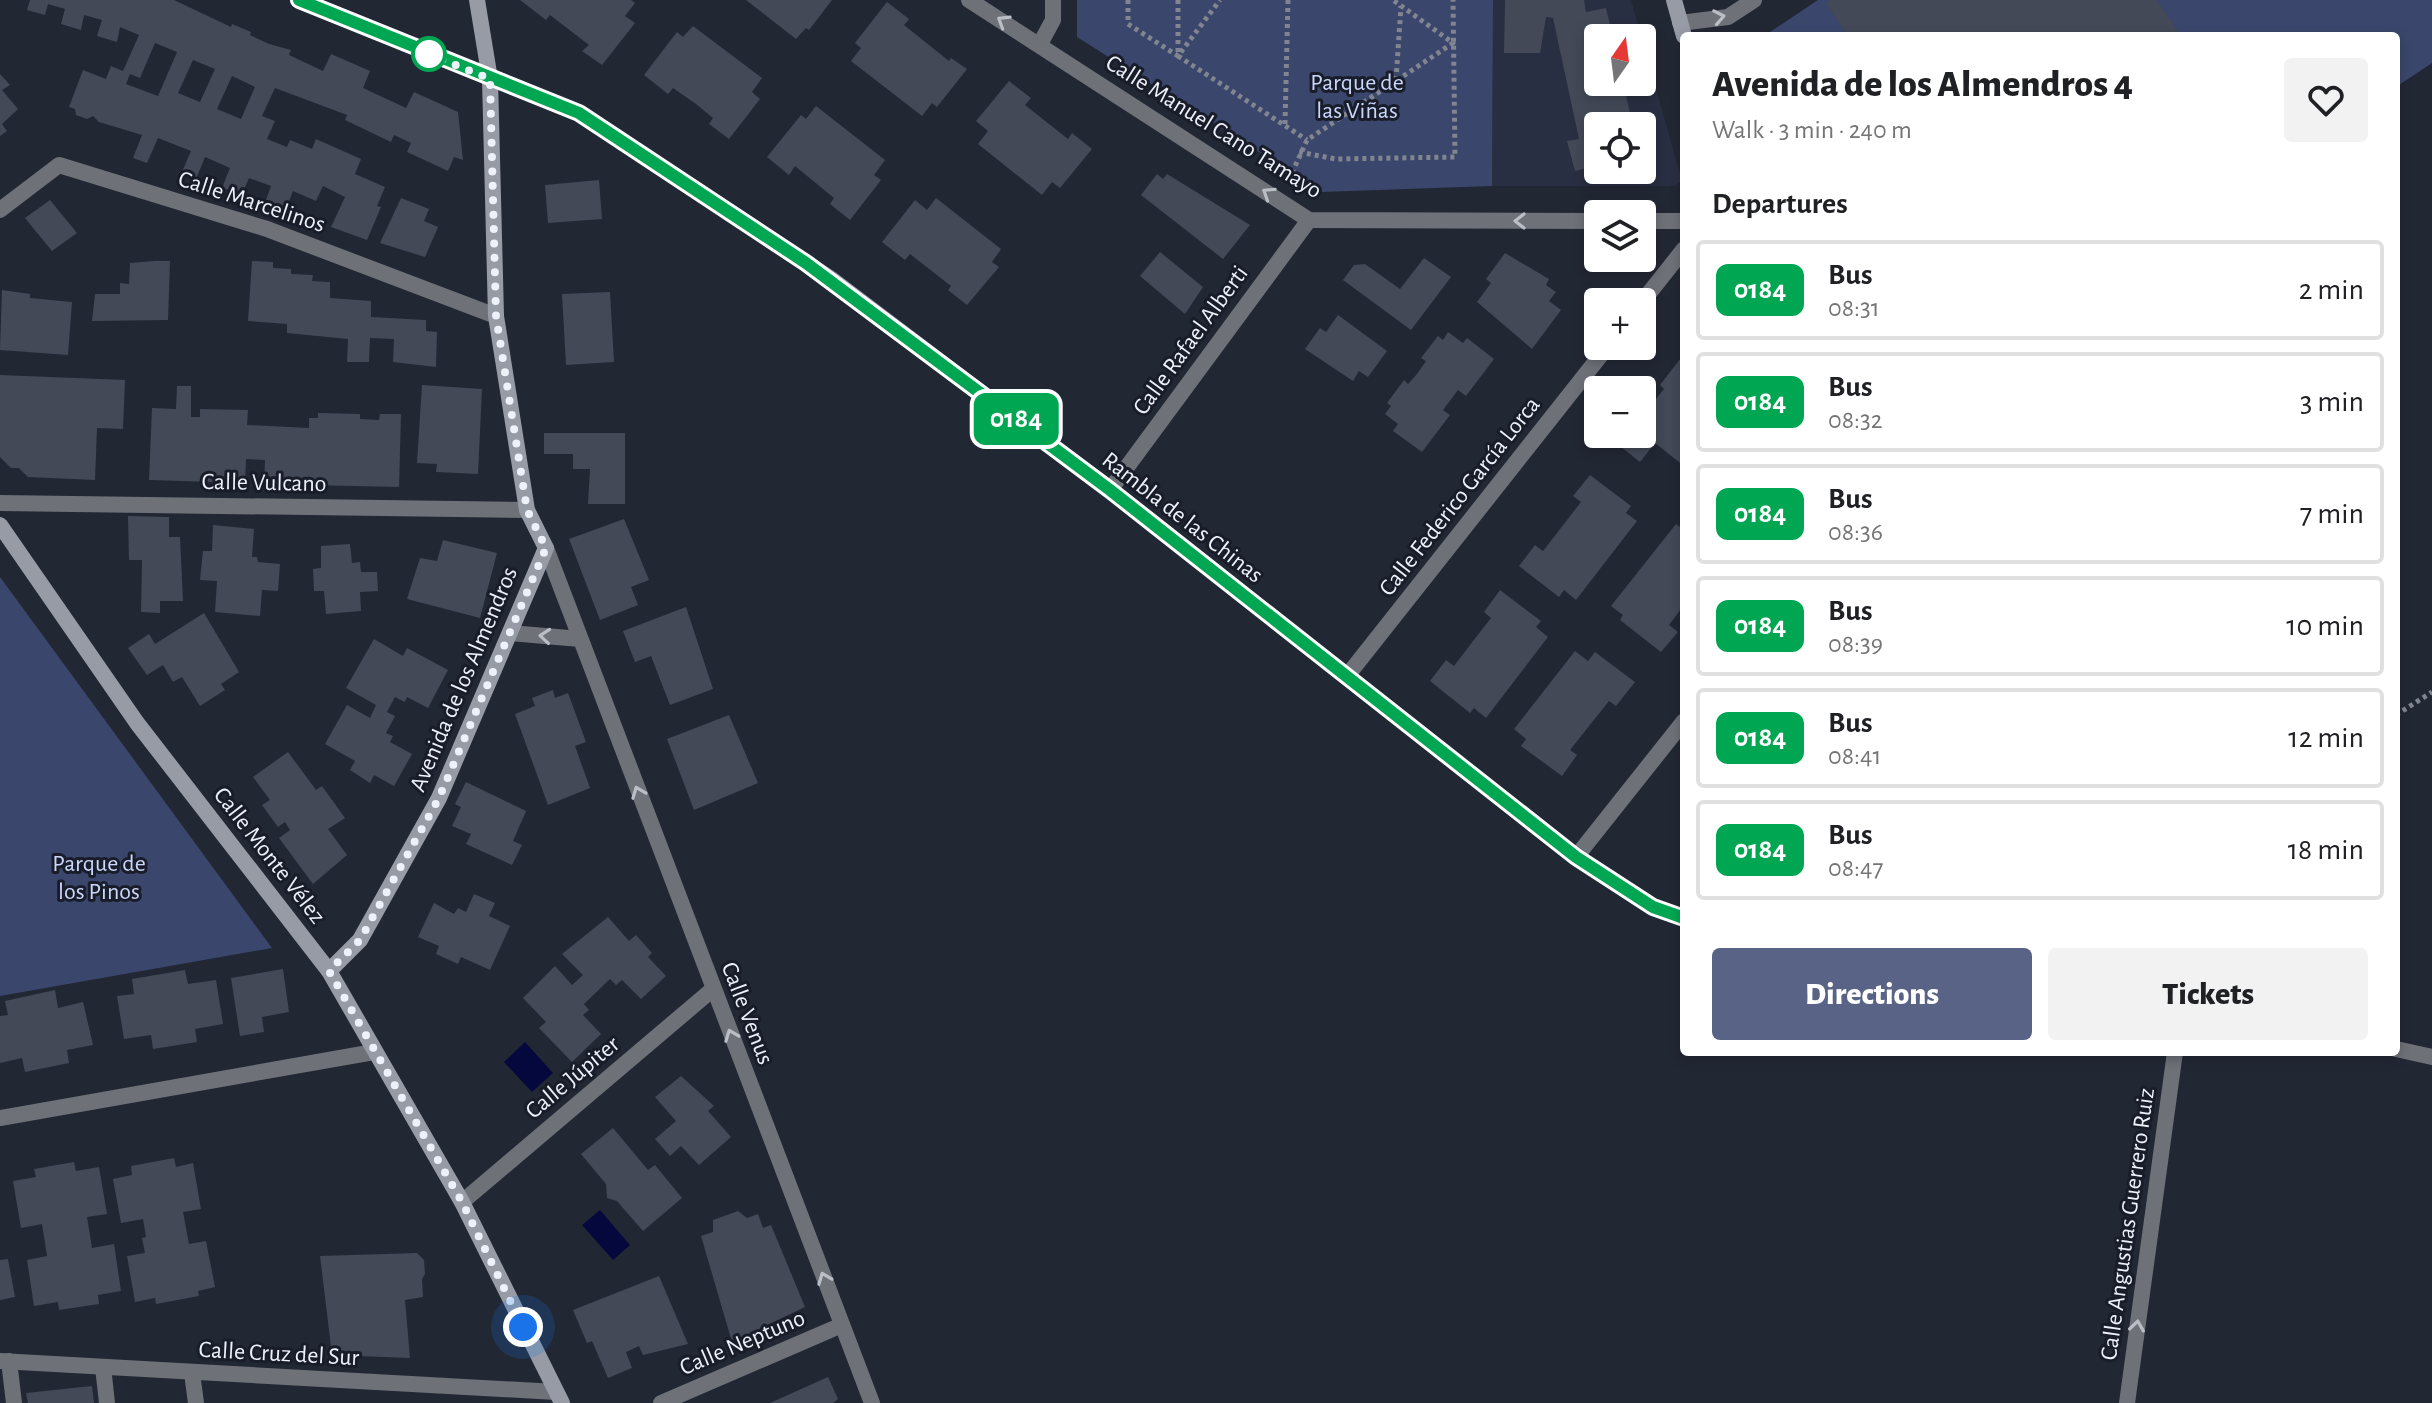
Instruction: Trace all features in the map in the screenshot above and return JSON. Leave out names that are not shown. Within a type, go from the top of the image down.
[{"type":"street","name":"Rambla de las Chinas","points":[[299,0],[579,113],[831,279],[1110,490],[1576,857],[1653,907],[1680,917]]},
{"type":"street","name":"Avenida de los Almendros","points":[[329,971],[360,940],[439,798],[546,548],[527,510],[496,316],[490,79],[477,0]]},
{"type":"street","name":"Calle Manuel Cano Tamayo","points":[[969,0],[1309,220],[1584,221]]},
{"type":"street","points":[[1040,44],[1053,20],[1053,0]]},
{"type":"street","points":[[1674,0],[1682,29],[1728,17],[1754,0]]},
{"type":"street","name":"Calle Marcelinos","points":[[0,210],[59,165],[267,229],[496,316]]},
{"type":"street","name":"Calle Rafael Alberti","points":[[1110,490],[1309,220]]},
{"type":"street","points":[[1656,221],[1680,221]]},
{"type":"street","points":[[1653,288],[1680,254]]},
{"type":"street","name":"Calle Federico García Lorca","points":[[1347,676],[1597,360]]},
{"type":"street","name":"Calle Vulcano","points":[[0,503],[527,510]]},
{"type":"street","name":"Calle Monte Vélez","points":[[0,525],[137,723],[329,971],[462,1202],[559,1397]]},
{"type":"street","name":"Calle Venus","points":[[546,548],[872,1403]]},
{"type":"street","points":[[510,633],[580,639]]},
{"type":"street","points":[[1576,857],[1680,726]]},
{"type":"street","name":"Calle Júpiter","points":[[462,1202],[713,989]]},
{"type":"street","points":[[2400,1050],[2432,1057]]},
{"type":"street","points":[[0,1118],[374,1052]]},
{"type":"street","name":"Calle Angustias Guerrero Ruiz","points":[[2127,1403],[2174,1056]]},
{"type":"street","name":"Calle Neptuno","points":[[661,1403],[842,1325]]},
{"type":"street","points":[[4,1361],[14,1403]]},
{"type":"street","name":"Calle Cruz del Sur","points":[[4,1361],[559,1397]]},
{"type":"street","points":[[103,1367],[107,1403]]},
{"type":"street","points":[[192,1373],[196,1403]]},
{"type":"path","points":[[1128,0],[1128,24],[1307,140]]},
{"type":"path","points":[[1178,0],[1178,56]]},
{"type":"path","points":[[1178,56],[1220,0]]},
{"type":"path","points":[[1285,125],[1288,0]]},
{"type":"path","points":[[1393,0],[1453,43]]},
{"type":"path","points":[[1299,152],[1336,159],[1455,157],[1453,0]]},
{"type":"path","points":[[1396,81],[1401,5]]},
{"type":"path","points":[[1292,173],[1307,140],[1453,43]]},
{"type":"path","points":[[2400,712],[2432,692]]},
{"type":"shaded area","points":[[1493,0],[1631,0],[1638,24],[1584,24],[1584,96],[1656,96],[1656,89],[1680,182],[1675,186],[1492,186]]},
{"type":"shaded area","points":[[525,1042],[553,1073],[532,1092],[504,1062]]},
{"type":"shaded area","points":[[600,1210],[630,1245],[613,1260],[582,1225]]},
{"type":"green space","name":"Parque de las Viñas","points":[[1077,0],[1493,0],[1492,186],[1322,192],[1077,37]]},
{"type":"green space","points":[[1818,0],[2432,0],[2432,63],[2400,84],[2400,32],[1770,32]]},
{"type":"green space","name":"Parque de los Pinos","points":[[0,577],[272,948],[0,996]]},
{"type":"building","points":[[30,0],[174,0],[231,27],[232,24],[251,32],[250,35],[269,44],[291,50],[289,55],[323,71],[331,54],[370,71],[363,88],[406,108],[414,92],[458,112],[463,160],[454,157],[448,171],[407,152],[411,143],[394,135],[391,142],[345,120],[347,115],[275,88],[262,116],[275,121],[267,139],[287,147],[290,140],[312,149],[316,139],[361,159],[355,174],[385,187],[377,206],[381,207],[367,240],[331,227],[345,197],[323,186],[316,201],[293,191],[285,211],[265,203],[271,186],[249,178],[242,194],[222,188],[230,168],[205,157],[196,179],[181,174],[191,151],[158,138],[147,163],[133,158],[142,135],[99,122],[93,116],[87,119],[76,115],[75,109],[69,107],[83,70],[106,79],[111,66],[123,71],[139,35],[120,27],[117,42],[97,36],[102,20],[84,15],[81,30],[61,24],[65,9],[48,4],[45,15],[27,10]],"holes":[[[155,43],[177,52],[158,96],[126,84],[130,74],[140,78]],[[193,60],[215,69],[200,102],[178,93]],[[232,76],[255,87],[241,119],[217,109]]]},
{"type":"building","points":[[520,0],[631,0],[635,3],[625,16],[635,23],[602,65],[582,51],[589,45],[550,15],[546,20]]},
{"type":"building","points":[[746,0],[832,0],[809,30],[806,28],[796,39]]},
{"type":"building","points":[[1505,0],[1584,0],[1586,12],[1606,8],[1610,24],[1584,24],[1584,96],[1626,96],[1630,112],[1584,112],[1584,169],[1575,171],[1567,141],[1579,139],[1553,18],[1546,17],[1540,53],[1504,53]]},
{"type":"building","points":[[1831,0],[2157,0],[2178,32],[1845,32],[1826,3]]},
{"type":"building","points":[[887,2],[909,19],[904,25],[949,61],[951,58],[967,69],[937,107],[932,103],[922,116],[851,61],[861,48],[855,43]]},
{"type":"building","points":[[693,26],[762,78],[752,92],[760,99],[729,139],[709,124],[713,118],[696,104],[673,88],[668,94],[644,75],[677,32],[683,37]]},
{"type":"building","points":[[0,74],[10,85],[2,90],[18,109],[2,124],[7,131],[0,136]]},
{"type":"building","points":[[1009,81],[1031,98],[1025,105],[1068,139],[1072,133],[1092,149],[1060,188],[1052,182],[1042,195],[978,144],[988,131],[976,121]]},
{"type":"building","points":[[816,106],[885,160],[874,175],[881,180],[850,220],[830,204],[834,198],[795,166],[789,175],[767,157],[801,115],[806,119]]},
{"type":"building","points":[[1157,174],[1163,179],[1167,174],[1250,225],[1223,259],[1141,195]]},
{"type":"building","points":[[599,180],[602,219],[548,223],[545,185]]},
{"type":"building","points":[[401,198],[429,209],[424,221],[438,227],[425,257],[380,243]]},
{"type":"building","points":[[936,198],[1001,249],[992,262],[999,267],[967,305],[948,290],[951,286],[910,254],[905,260],[882,242],[915,200],[927,210]]},
{"type":"building","points":[[50,200],[77,233],[52,251],[25,218]]},
{"type":"building","points":[[1160,252],[1203,287],[1185,314],[1140,276]]},
{"type":"building","points":[[1505,253],[1549,279],[1546,285],[1556,292],[1549,301],[1561,310],[1532,349],[1477,302],[1491,283],[1486,279]]},
{"type":"building","points":[[1424,258],[1451,277],[1411,330],[1343,280],[1354,265],[1365,264],[1400,289]]},
{"type":"building","points":[[170,261],[168,320],[92,321],[95,294],[120,294],[120,283],[129,284],[130,263]]},
{"type":"building","points":[[252,261],[273,262],[273,268],[291,269],[291,274],[313,275],[312,281],[330,282],[330,298],[371,301],[371,317],[426,320],[426,331],[437,332],[436,367],[393,362],[394,339],[370,338],[369,362],[347,362],[348,339],[287,333],[287,324],[248,321]]},
{"type":"building","points":[[2,290],[30,294],[30,298],[72,302],[68,355],[0,350]]},
{"type":"building","points":[[610,292],[614,362],[566,365],[562,294]]},
{"type":"building","points":[[1338,315],[1387,351],[1368,377],[1359,371],[1353,381],[1305,349],[1320,328],[1326,332]]},
{"type":"building","points":[[1448,332],[1463,343],[1467,338],[1494,359],[1466,396],[1458,390],[1443,410],[1450,415],[1422,452],[1393,431],[1398,424],[1385,414],[1391,406],[1387,403],[1404,380],[1408,384],[1417,374],[1426,361],[1421,358],[1438,336],[1443,340]]},
{"type":"building","points":[[1680,359],[1680,463],[1656,444],[1656,399],[1664,389],[1660,385]]},
{"type":"building","points":[[0,375],[125,380],[123,429],[97,428],[95,480],[28,477],[19,468],[11,468],[0,457]]},
{"type":"building","points":[[422,385],[482,389],[478,474],[436,472],[437,464],[417,463]]},
{"type":"building","points":[[177,386],[191,386],[191,417],[200,417],[200,409],[248,410],[247,425],[309,428],[309,418],[318,418],[318,413],[360,414],[360,419],[379,420],[380,414],[401,414],[399,487],[264,484],[265,460],[246,459],[245,483],[149,480],[152,408],[176,409]]},
{"type":"building","points":[[544,433],[625,433],[625,504],[588,504],[590,469],[573,469],[573,454],[544,454]]},
{"type":"building","points":[[1622,448],[1651,448],[1640,462]]},
{"type":"building","points":[[1590,475],[1631,506],[1626,513],[1637,521],[1576,600],[1564,590],[1559,597],[1519,566],[1535,545],[1543,551],[1581,502],[1573,496]]},
{"type":"building","points":[[128,516],[169,517],[169,537],[180,537],[183,601],[160,601],[160,613],[141,612],[142,560],[129,560]]},
{"type":"building","points":[[624,519],[649,580],[631,587],[638,605],[600,620],[569,539]]},
{"type":"building","points":[[1676,524],[1680,527],[1680,610],[1669,625],[1678,632],[1661,652],[1620,620],[1623,615],[1611,606]]},
{"type":"building","points":[[213,525],[254,529],[252,557],[257,557],[258,562],[280,564],[278,591],[262,590],[260,616],[215,612],[217,581],[200,580],[203,551],[212,551]]},
{"type":"building","points":[[443,540],[497,553],[480,618],[407,599],[420,558],[437,561]]},
{"type":"building","points":[[350,544],[352,563],[360,562],[361,572],[377,572],[378,591],[360,592],[361,611],[326,614],[324,591],[314,591],[313,569],[321,568],[321,546]]},
{"type":"building","points":[[1500,590],[1541,621],[1536,627],[1548,637],[1486,718],[1474,708],[1470,713],[1430,681],[1446,660],[1454,666],[1491,618],[1484,612]]},
{"type":"building","points":[[686,607],[713,689],[670,705],[651,656],[635,662],[623,631]]},
{"type":"building","points":[[204,613],[239,672],[221,684],[225,690],[200,706],[182,677],[173,682],[163,665],[147,675],[128,648],[149,634],[155,644]]},
{"type":"building","points":[[374,639],[403,656],[407,648],[448,670],[428,708],[407,697],[405,702],[395,697],[387,712],[395,716],[386,733],[393,736],[390,742],[412,754],[394,786],[374,775],[370,783],[350,770],[355,761],[325,744],[347,705],[370,718],[376,705],[346,688]]},
{"type":"building","points":[[1575,651],[1588,661],[1595,652],[1635,682],[1616,706],[1609,701],[1570,750],[1577,755],[1562,776],[1521,746],[1526,739],[1514,729]]},
{"type":"building","points":[[553,690],[555,698],[568,693],[586,742],[575,746],[590,788],[548,805],[515,714],[535,706],[532,698]]},
{"type":"building","points":[[729,715],[758,783],[694,810],[667,739]]},
{"type":"building","points":[[288,752],[316,790],[322,786],[345,818],[328,829],[347,855],[313,884],[279,838],[290,830],[285,822],[278,827],[262,805],[270,800],[253,777]]},
{"type":"building","points":[[466,782],[526,811],[513,841],[522,845],[512,865],[466,844],[471,834],[452,826],[461,807],[455,804]]},
{"type":"building","points":[[474,894],[495,903],[489,916],[510,926],[490,970],[461,957],[458,964],[436,954],[439,946],[418,937],[434,903],[454,914],[458,908],[466,912]]},
{"type":"building","points":[[608,917],[629,941],[636,935],[652,953],[648,957],[666,976],[641,999],[622,980],[616,985],[610,979],[584,1004],[589,1010],[583,1015],[601,1034],[572,1062],[539,1028],[546,1022],[523,998],[555,966],[572,985],[583,975],[562,954]]},
{"type":"building","points":[[283,969],[289,1012],[262,1017],[264,1032],[240,1036],[231,978]]},
{"type":"building","points":[[185,970],[188,984],[216,980],[223,1024],[195,1029],[197,1042],[153,1049],[151,1035],[124,1039],[117,996],[134,994],[132,979]]},
{"type":"building","points":[[55,990],[58,1008],[83,1002],[93,1045],[67,1050],[69,1063],[25,1072],[22,1058],[0,1063],[0,1016],[8,1015],[5,1001]]},
{"type":"building","points":[[681,1076],[714,1106],[708,1111],[731,1137],[699,1165],[681,1146],[670,1156],[655,1139],[676,1121],[655,1097]]},
{"type":"building","points":[[613,1128],[648,1170],[655,1165],[682,1198],[643,1231],[617,1201],[607,1198],[606,1184],[581,1154]]},
{"type":"building","points":[[174,1158],[176,1167],[193,1163],[201,1209],[183,1212],[189,1244],[206,1241],[215,1287],[198,1291],[199,1296],[156,1304],[155,1298],[135,1302],[127,1256],[145,1253],[143,1219],[121,1223],[113,1179],[132,1175],[131,1166]]},
{"type":"building","points":[[74,1162],[76,1171],[99,1167],[107,1214],[87,1217],[92,1248],[114,1244],[121,1291],[98,1295],[99,1304],[59,1310],[58,1302],[34,1306],[27,1260],[47,1256],[42,1224],[21,1228],[13,1181],[36,1177],[34,1169]]},
{"type":"building","points":[[738,1211],[747,1218],[758,1214],[763,1228],[771,1225],[805,1307],[732,1342],[701,1236],[713,1232],[713,1220]]},
{"type":"building","points":[[417,1253],[424,1260],[425,1274],[422,1279],[423,1297],[405,1300],[410,1358],[332,1355],[320,1256]]},
{"type":"building","points":[[8,1259],[15,1297],[0,1300],[0,1260]]},
{"type":"building","points":[[659,1276],[688,1344],[643,1355],[639,1346],[626,1352],[632,1368],[608,1378],[592,1341],[587,1343],[573,1310]]},
{"type":"building","points":[[828,1377],[838,1399],[833,1403],[770,1403]]},
{"type":"building","points":[[92,1386],[94,1403],[28,1403],[26,1393]]},
{"type":"bus line","name":"0184","points":[[299,0],[579,113],[831,279],[1110,490],[1576,857],[1653,907],[1680,917]]},
{"type":"route","points":[[429,54],[490,79],[496,316],[527,510],[546,548],[439,798],[360,940],[329,971],[462,1202],[523,1327]]}]
